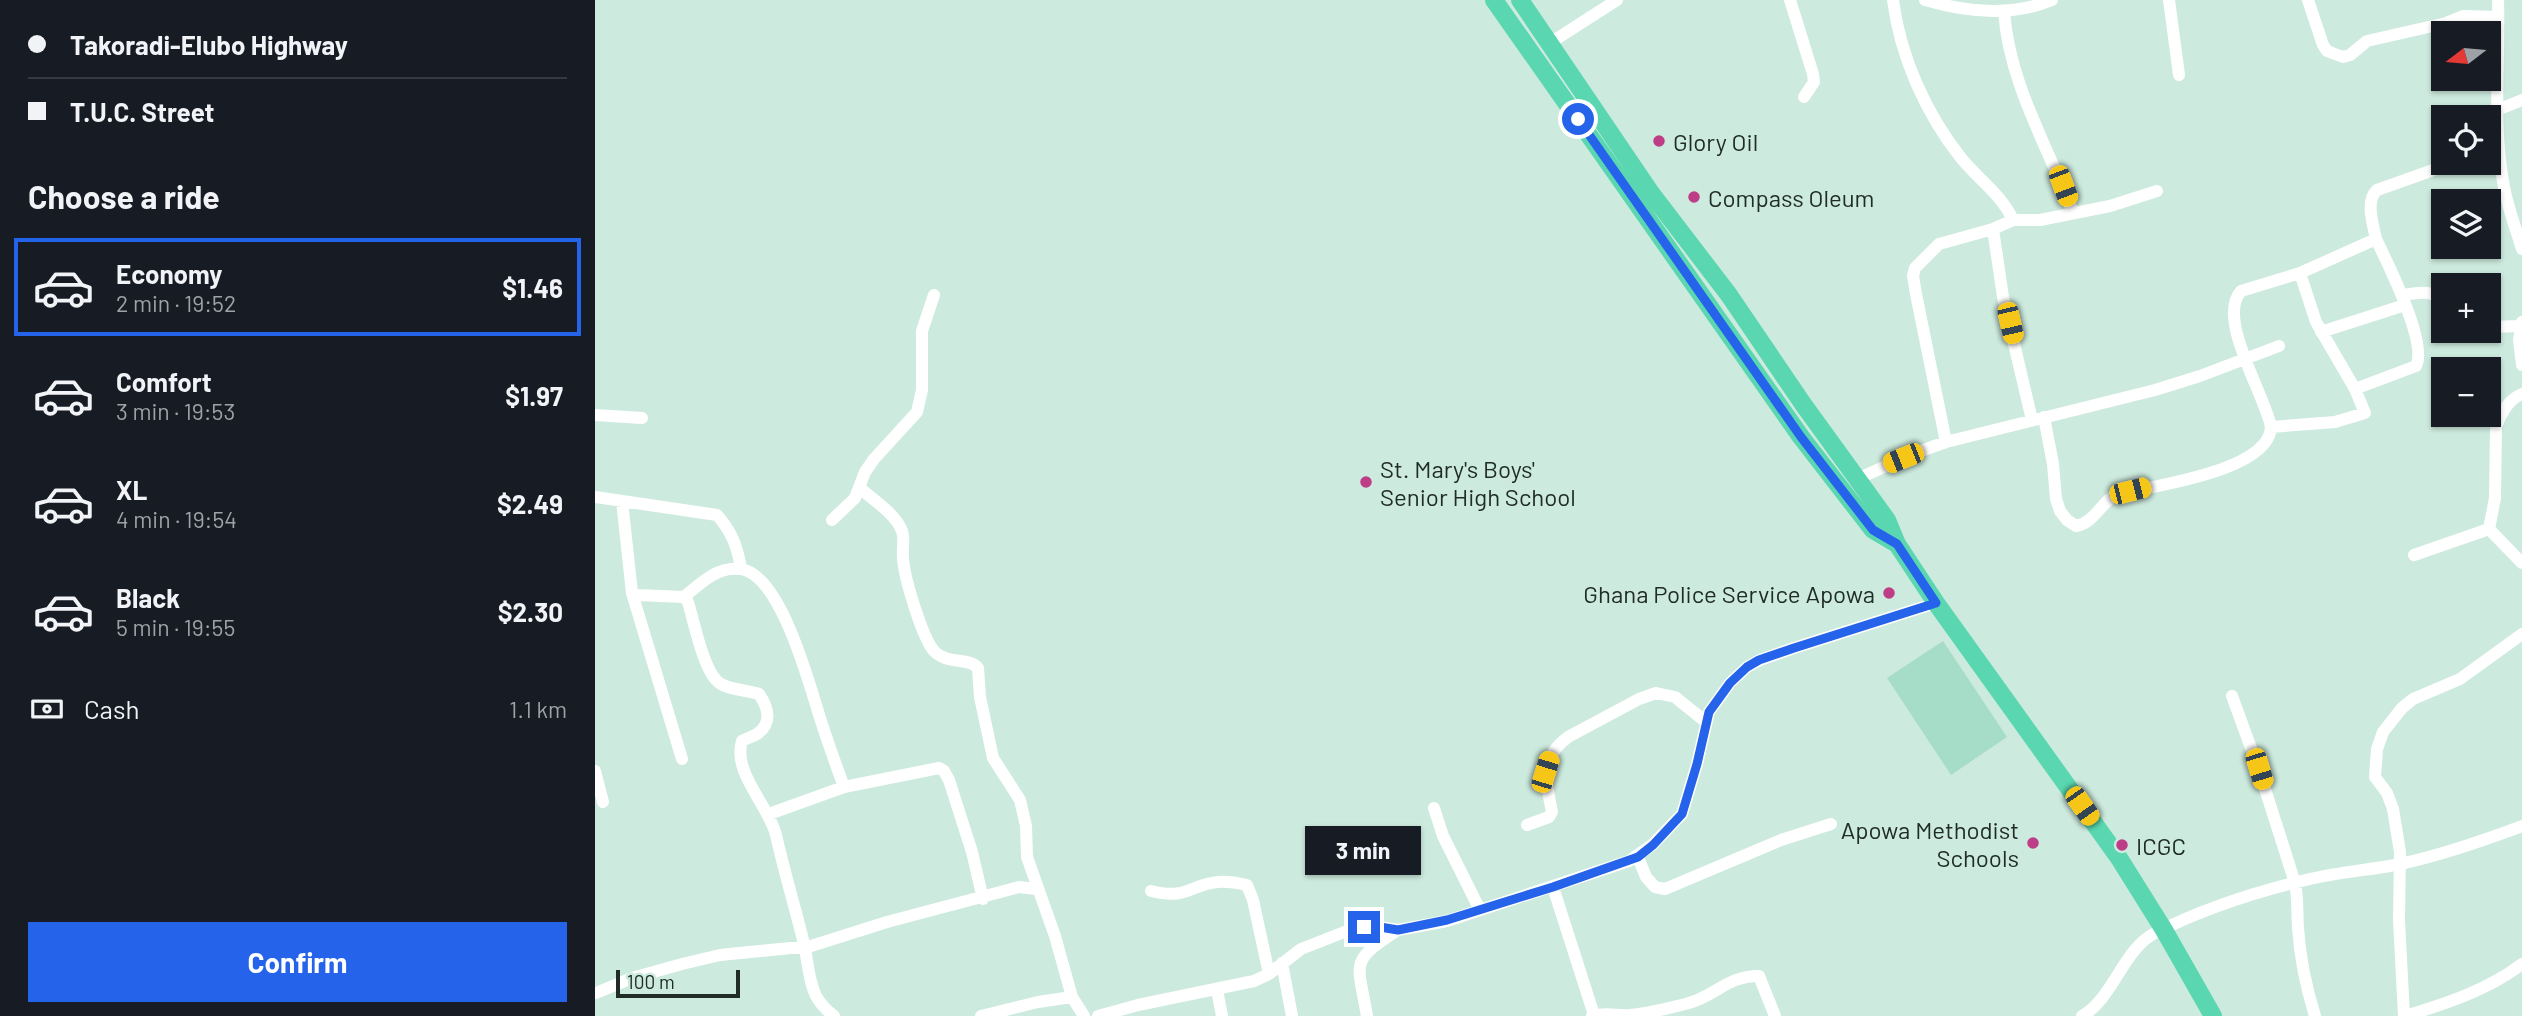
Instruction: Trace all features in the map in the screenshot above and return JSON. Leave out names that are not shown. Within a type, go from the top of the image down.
[{"type":"highway","points":[[1495,0],[1801,437],[1873,530],[1897,544]]},
{"type":"highway","points":[[1520,0],[1651,193],[1729,295],[1887,520],[1897,544],[1936,603],[2119,858],[2213,1016]]},
{"type":"street","points":[[1550,43],[1617,0]]},
{"type":"street","points":[[1790,0],[1813,74],[1814,82],[1804,97]]},
{"type":"street","points":[[1893,0],[1906,53],[1922,96],[1951,144],[1975,174],[2007,205],[2013,220]]},
{"type":"street","points":[[1925,0],[1949,7],[2004,11],[2052,0]]},
{"type":"street","points":[[2169,0],[2179,75]]},
{"type":"street","points":[[2308,0],[2323,45],[2327,51],[2343,57],[2367,41],[2446,23],[2463,16],[2498,17]]},
{"type":"street","points":[[2497,105],[2500,47],[2498,0]]},
{"type":"street","points":[[2004,11],[2010,49],[2026,106],[2073,213]]},
{"type":"street","points":[[2501,108],[2522,100]]},
{"type":"street","points":[[2355,388],[2416,366],[2419,354],[2404,300],[2376,239],[2370,200],[2377,190],[2431,171]]},
{"type":"street","points":[[2500,175],[2522,249]]},
{"type":"street","points":[[1946,442],[1919,315],[1913,276],[1915,268],[1939,244],[1993,229],[2013,220],[2040,220],[2110,206],[2157,191]]},
{"type":"street","points":[[1993,229],[2003,297],[2053,464],[2056,499],[2060,511],[2076,526],[2085,525],[2106,501],[2115,495],[2203,475],[2253,455],[2268,440],[2271,427],[2245,359],[2234,310],[2237,296],[2241,291],[2300,273],[2376,239]]},
{"type":"street","points":[[2271,427],[2335,422],[2365,413],[2355,388],[2321,332],[2309,306],[2300,273]]},
{"type":"street","points":[[2321,332],[2431,292]]},
{"type":"street","points":[[832,520],[855,498],[865,472],[874,459],[917,412],[922,390],[922,331],[934,295]]},
{"type":"street","points":[[2501,327],[2521,327],[2519,340],[2522,365]]},
{"type":"street","points":[[1857,479],[1946,442],[2155,390],[2279,346]]},
{"type":"street","points":[[2489,528],[2495,498],[2496,427],[2503,411],[2514,397],[2522,394]]},
{"type":"street","points":[[595,415],[642,418]]},
{"type":"street","points":[[860,488],[895,520],[901,530],[906,581],[927,638],[935,651],[948,660],[971,662],[978,668],[980,697],[993,758],[1020,800],[1026,826],[1027,858],[1036,889],[1055,936],[1072,997],[1084,1016]]},
{"type":"street","points":[[595,497],[717,515],[729,528],[737,544],[741,568]]},
{"type":"street","points":[[622,500],[632,593],[682,759]]},
{"type":"street","points":[[2414,555],[2489,528]]},
{"type":"street","points":[[2489,528],[2522,563]]},
{"type":"street","points":[[632,593],[684,597],[716,572],[741,568],[761,580],[780,609],[800,653],[844,787]]},
{"type":"street","points":[[684,597],[688,602],[709,669],[717,682],[759,694],[768,710],[767,721],[762,728],[757,734],[742,741],[740,747],[748,781],[769,814],[804,946],[807,969],[816,995],[834,1016]]},
{"type":"street","points":[[1098,1016],[1254,981],[1269,974],[1301,949],[1347,931],[1380,927],[1398,930],[1447,920],[1638,857],[1682,814],[1706,722],[1715,702],[1747,667],[1759,660],[1936,603]]},
{"type":"street","points":[[2522,634],[2460,679],[2413,699],[2402,708],[2383,732],[2377,749],[2375,777],[2387,793],[2393,809],[2400,852],[2399,942],[2405,1016],[2459,998],[2522,964]]},
{"type":"street","points":[[1527,825],[1549,817],[1552,812],[1545,772],[1554,751],[1568,737],[1655,693],[1675,697],[1706,722]]},
{"type":"street","points":[[2232,696],[2259,769],[2295,883],[2302,961],[2315,1016]]},
{"type":"street","points":[[769,814],[844,787],[939,768],[944,771],[972,852],[983,898]]},
{"type":"street","points":[[595,771],[603,802]]},
{"type":"street","points":[[1434,808],[1443,836],[1480,910]]},
{"type":"street","points":[[1638,857],[1655,887],[1665,889],[1781,840],[1831,824]]},
{"type":"street","points":[[2082,1016],[2097,1004],[2140,945],[2154,933],[2252,894],[2295,883],[2399,864],[2522,827]]},
{"type":"street","points":[[1151,891],[1167,895],[1181,894],[1218,882],[1247,885],[1253,900],[1269,974]]},
{"type":"street","points":[[596,993],[632,978],[720,955],[804,946],[1019,887],[1036,889]]},
{"type":"street","points":[[1553,887],[1593,1015],[1644,1015],[1698,1001],[1744,976],[1759,976],[1775,1016]]},
{"type":"street","points":[[1367,1016],[1358,972],[1359,963],[1363,954],[1398,930]]},
{"type":"street","points":[[1282,963],[1292,1016]]},
{"type":"street","points":[[1217,990],[1222,1016]]},
{"type":"street","points":[[981,1016],[1072,997]]},
{"type":"green space","points":[[1943,641],[2007,737],[1951,775],[1887,678]]},
{"type":"place","name":"Glory Oil","points":[[1659,141]]},
{"type":"place","name":"Compass Oleum","points":[[1694,197]]},
{"type":"place","name":"St. Mary's Boys' Senior High School","points":[[1366,482]]},
{"type":"place","name":"Ghana Police Service Apowa","points":[[1889,593]]},
{"type":"place","name":"Apowa Methodist Schools","points":[[2033,843]]},
{"type":"place","name":"ICGC","points":[[2122,845]]},
{"type":"route","points":[[1364,927],[1398,930],[1447,920],[1638,857],[1682,814],[1709,712],[1730,683],[1747,667],[1794,648],[1936,603],[1897,544],[1873,530],[1801,437],[1578,119]]}]
